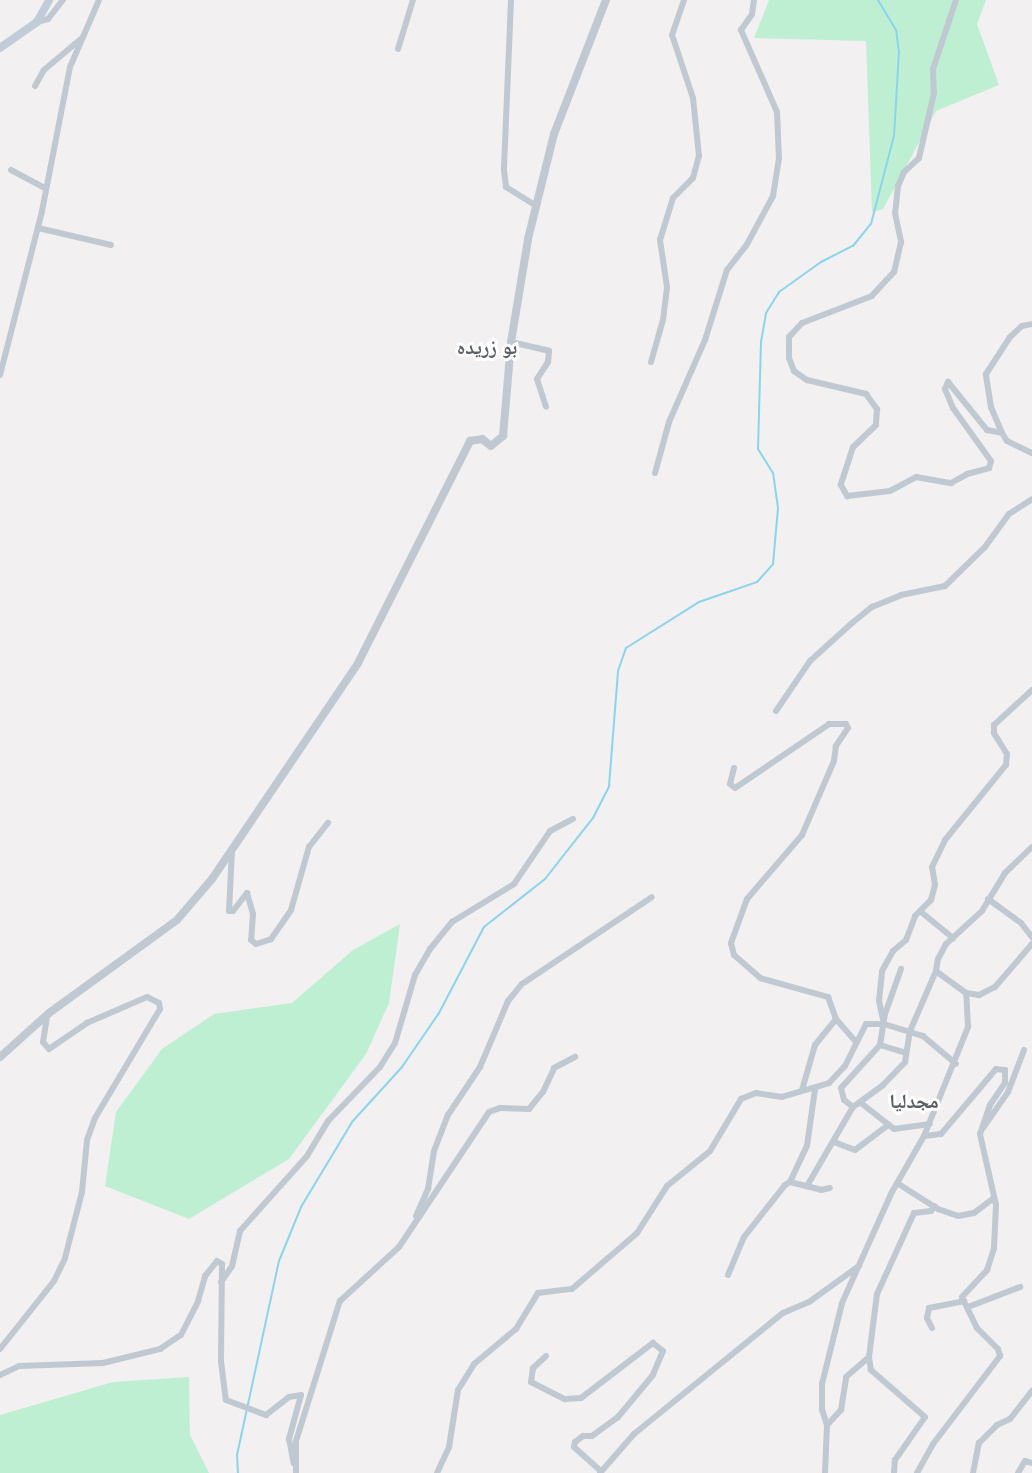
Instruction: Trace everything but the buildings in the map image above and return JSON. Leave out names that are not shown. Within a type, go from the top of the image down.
[{"type":"main road","points":[[0,48],[37,22],[49,0]]},
{"type":"street","points":[[37,22],[48,19],[63,0]]},
{"type":"street","points":[[0,375],[38,228],[70,67],[99,0]]},
{"type":"street","points":[[398,50],[413,0]]},
{"type":"street","points":[[511,0],[504,170],[506,187],[536,206]]},
{"type":"street","points":[[0,1057],[49,1013],[177,920],[232,849],[358,663],[470,441],[482,439],[491,446],[502,436],[511,342],[536,206],[554,134],[606,0]]},
{"type":"street","points":[[651,362],[663,320],[667,287],[660,240],[673,198],[693,178],[699,156],[693,98],[672,35],[684,0]]},
{"type":"street","points":[[654,473],[669,422],[705,340],[727,270],[746,246],[773,196],[779,159],[777,112],[741,30],[753,14],[754,0]]},
{"type":"street","points":[[956,0],[933,69],[934,93],[919,158],[904,172],[898,186],[895,213],[901,242],[894,272],[872,296],[802,322],[789,337],[789,358],[794,371],[807,380],[866,394],[877,409],[876,425],[853,447],[841,485],[848,495],[890,491],[916,477],[951,483],[967,474],[989,468],[991,461],[953,408],[945,389],[948,382],[987,430],[1002,433]]},
{"type":"street","points":[[35,86],[44,70],[83,37]]},
{"type":"street","points":[[11,170],[45,188]]},
{"type":"street","points":[[38,228],[111,245]]},
{"type":"street","points":[[1032,324],[1023,326],[1010,337],[986,374],[991,407],[1002,433],[1007,441],[1032,453]]},
{"type":"street","points":[[511,342],[549,351],[548,362],[537,379],[546,407]]},
{"type":"street","points":[[776,711],[810,661],[852,623],[872,607],[901,595],[945,586],[985,547],[1009,514],[1032,499]]},
{"type":"street","points":[[884,1023],[879,1001],[882,971],[893,951],[906,940],[920,911],[931,900],[935,885],[932,867],[945,840],[1006,765],[1007,754],[994,733],[994,725],[1032,690]]},
{"type":"street","points":[[734,768],[730,784],[735,788],[829,724],[846,724],[848,728],[836,746],[834,761],[802,835],[747,899],[731,943],[734,955],[760,978],[828,997],[836,1019],[856,1042]]},
{"type":"street","points":[[221,1282],[232,1266],[240,1231],[307,1156],[328,1121],[380,1067],[395,1043],[415,975],[430,949],[452,922],[514,884],[550,831],[573,819]]},
{"type":"street","points":[[232,849],[229,911],[233,911],[247,893],[253,914],[251,940],[256,944],[271,939],[291,910],[309,847],[328,823]]},
{"type":"street","points":[[807,1186],[853,1107],[861,1103],[897,1072],[906,1053],[910,1031],[936,971],[942,951],[982,911],[1005,873],[1032,847]]},
{"type":"street","points":[[413,1225],[428,1189],[434,1151],[448,1115],[480,1067],[508,1001],[522,984],[652,897]]},
{"type":"street","points":[[988,899],[1032,937]]},
{"type":"street","points":[[920,911],[953,938]]},
{"type":"street","points":[[936,971],[966,993],[979,995],[995,987],[1032,944]]},
{"type":"street","points":[[853,1107],[843,1097],[842,1088],[880,1045],[884,1023],[901,969]]},
{"type":"street","points":[[825,1473],[827,1425],[822,1410],[824,1374],[842,1303],[897,1183],[930,1124],[956,1064],[968,1027],[966,993]]},
{"type":"street","points":[[0,1349],[54,1281],[65,1258],[82,1192],[87,1140],[95,1118],[160,1009],[159,1003],[147,997],[87,1023],[49,1049],[45,1048],[42,1029],[49,1013]]},
{"type":"street","points":[[802,1090],[815,1044],[836,1019]]},
{"type":"street","points":[[437,1473],[449,1447],[456,1398],[465,1376],[480,1357],[516,1329],[535,1296],[545,1290],[572,1289],[637,1233],[667,1186],[710,1150],[741,1099],[756,1093],[779,1098],[802,1090],[815,1089],[842,1071],[866,1024],[884,1023],[923,1036],[956,1064]]},
{"type":"street","points":[[880,1045],[906,1053]]},
{"type":"street","points":[[981,1131],[1008,1092],[1024,1050]]},
{"type":"street","points":[[294,1464],[296,1441],[340,1301],[392,1255],[489,1112],[500,1108],[529,1109],[543,1092],[554,1068],[575,1057]]},
{"type":"street","points":[[917,1473],[933,1444],[1000,1356],[998,1349],[977,1328],[963,1294],[992,1261],[996,1214],[983,1158],[981,1131],[990,1105],[1005,1083],[1007,1073],[1000,1068],[940,1134],[924,1136]]},
{"type":"street","points":[[728,1275],[744,1236],[790,1182],[807,1146],[815,1089]]},
{"type":"street","points":[[861,1103],[887,1126],[904,1128],[930,1124]]},
{"type":"street","points":[[834,1142],[855,1150],[887,1126]]},
{"type":"street","points":[[790,1182],[831,1188]]},
{"type":"street","points":[[897,1183],[935,1206],[966,1216],[994,1198]]},
{"type":"street","points":[[894,1473],[895,1460],[924,1420],[925,1414],[871,1370],[869,1357],[877,1294],[914,1214],[931,1211],[935,1206]]},
{"type":"street","points":[[0,1376],[19,1366],[103,1363],[160,1349],[181,1335],[212,1262],[222,1264],[222,1391],[226,1400],[266,1415],[289,1397],[300,1395],[289,1439],[296,1473]]},
{"type":"street","points":[[546,1356],[533,1368],[531,1382],[565,1399],[581,1398],[653,1344],[663,1351],[653,1375],[618,1417],[592,1436],[583,1436],[575,1442],[574,1447],[601,1472],[634,1434],[783,1313],[809,1302],[860,1266]]},
{"type":"street","points":[[932,1328],[927,1318],[929,1308],[966,1304],[1020,1287]]},
{"type":"street","points":[[827,1425],[841,1410],[846,1377],[869,1357]]},
{"type":"street","points":[[973,1473],[979,1443],[1017,1413],[1032,1391]]},
{"type":"street","points":[[1018,1473],[1025,1461],[1032,1463]]},
{"type":"green space","points":[[769,0],[986,0],[977,24],[999,85],[936,111],[883,209],[872,212],[866,41],[754,38]]},
{"type":"green space","points":[[400,924],[389,1003],[366,1054],[289,1159],[189,1219],[105,1186],[116,1112],[162,1049],[214,1014],[292,1003],[353,950]]},
{"type":"green space","points":[[189,1377],[190,1435],[209,1473],[0,1473],[0,1415],[113,1382]]},
{"type":"waterway","points":[[238,1473],[237,1455],[279,1261],[301,1207],[352,1122],[402,1067],[439,1013],[484,927],[545,879],[593,818],[609,786],[618,671],[626,648],[699,602],[757,582],[773,564],[778,508],[773,473],[758,449],[761,342],[766,313],[779,292],[821,262],[853,246],[871,224],[894,136],[899,53],[896,30],[878,0]]},
{"type":"district","name":"بو زريده","points":[[487,346]]},
{"type":"district","name":"مجدليا","points":[[914,1100]]}]
